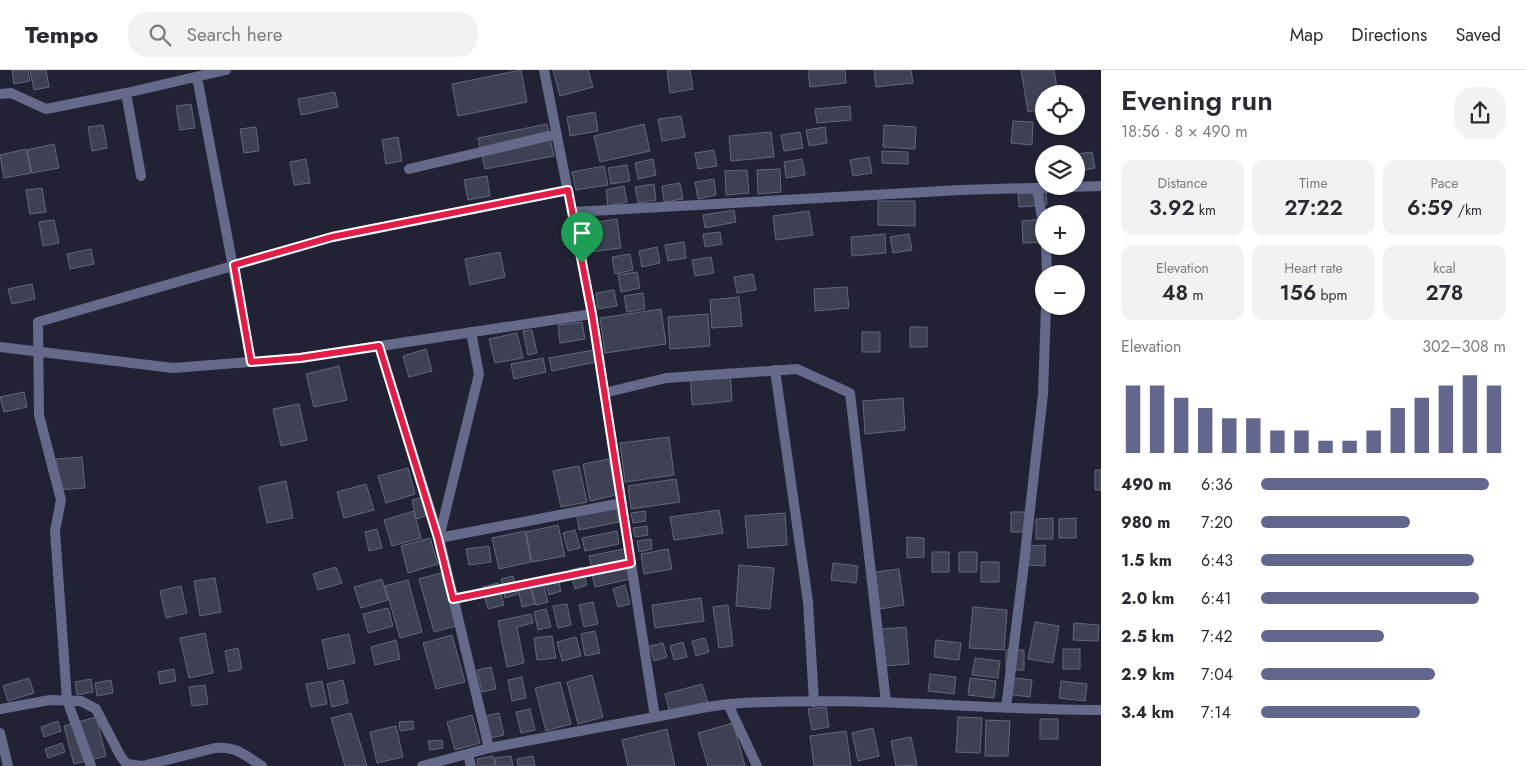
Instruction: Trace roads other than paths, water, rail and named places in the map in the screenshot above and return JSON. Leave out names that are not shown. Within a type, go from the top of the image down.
[{"type":"street","points":[[0,94],[11,92],[46,109],[226,70]]},
{"type":"street","points":[[544,70],[592,314],[655,717]]},
{"type":"street","points":[[197,77],[251,362]]},
{"type":"street","points":[[126,93],[141,176]]},
{"type":"street","points":[[409,169],[557,134]]},
{"type":"street","points":[[1085,186],[1101,186]]},
{"type":"street","points":[[573,212],[960,190],[1035,188]]},
{"type":"street","points":[[91,766],[67,700],[55,530],[61,500],[39,415],[38,322],[332,237],[568,190]]},
{"type":"street","points":[[0,347],[173,368],[300,358],[592,314]]},
{"type":"street","points":[[1006,708],[1024,572],[1043,394],[1046,315]]},
{"type":"street","points":[[438,538],[479,374],[471,332]]},
{"type":"street","points":[[379,346],[438,538],[489,748]]},
{"type":"street","points":[[604,393],[666,378],[797,368],[850,393],[886,702]]},
{"type":"street","points":[[775,370],[808,602],[814,702]]},
{"type":"street","points":[[438,538],[622,503]]},
{"type":"street","points":[[453,599],[631,563]]},
{"type":"street","points":[[0,709],[50,700],[81,700],[96,709],[121,758],[127,764],[142,766],[215,748],[227,747],[236,749],[262,766]]},
{"type":"street","points":[[422,766],[489,748],[728,704],[886,702],[1045,710],[1101,710]]},
{"type":"street","points":[[728,704],[757,766]]},
{"type":"street","points":[[0,733],[8,766]]},
{"type":"street","points":[[468,754],[471,766]]}]
